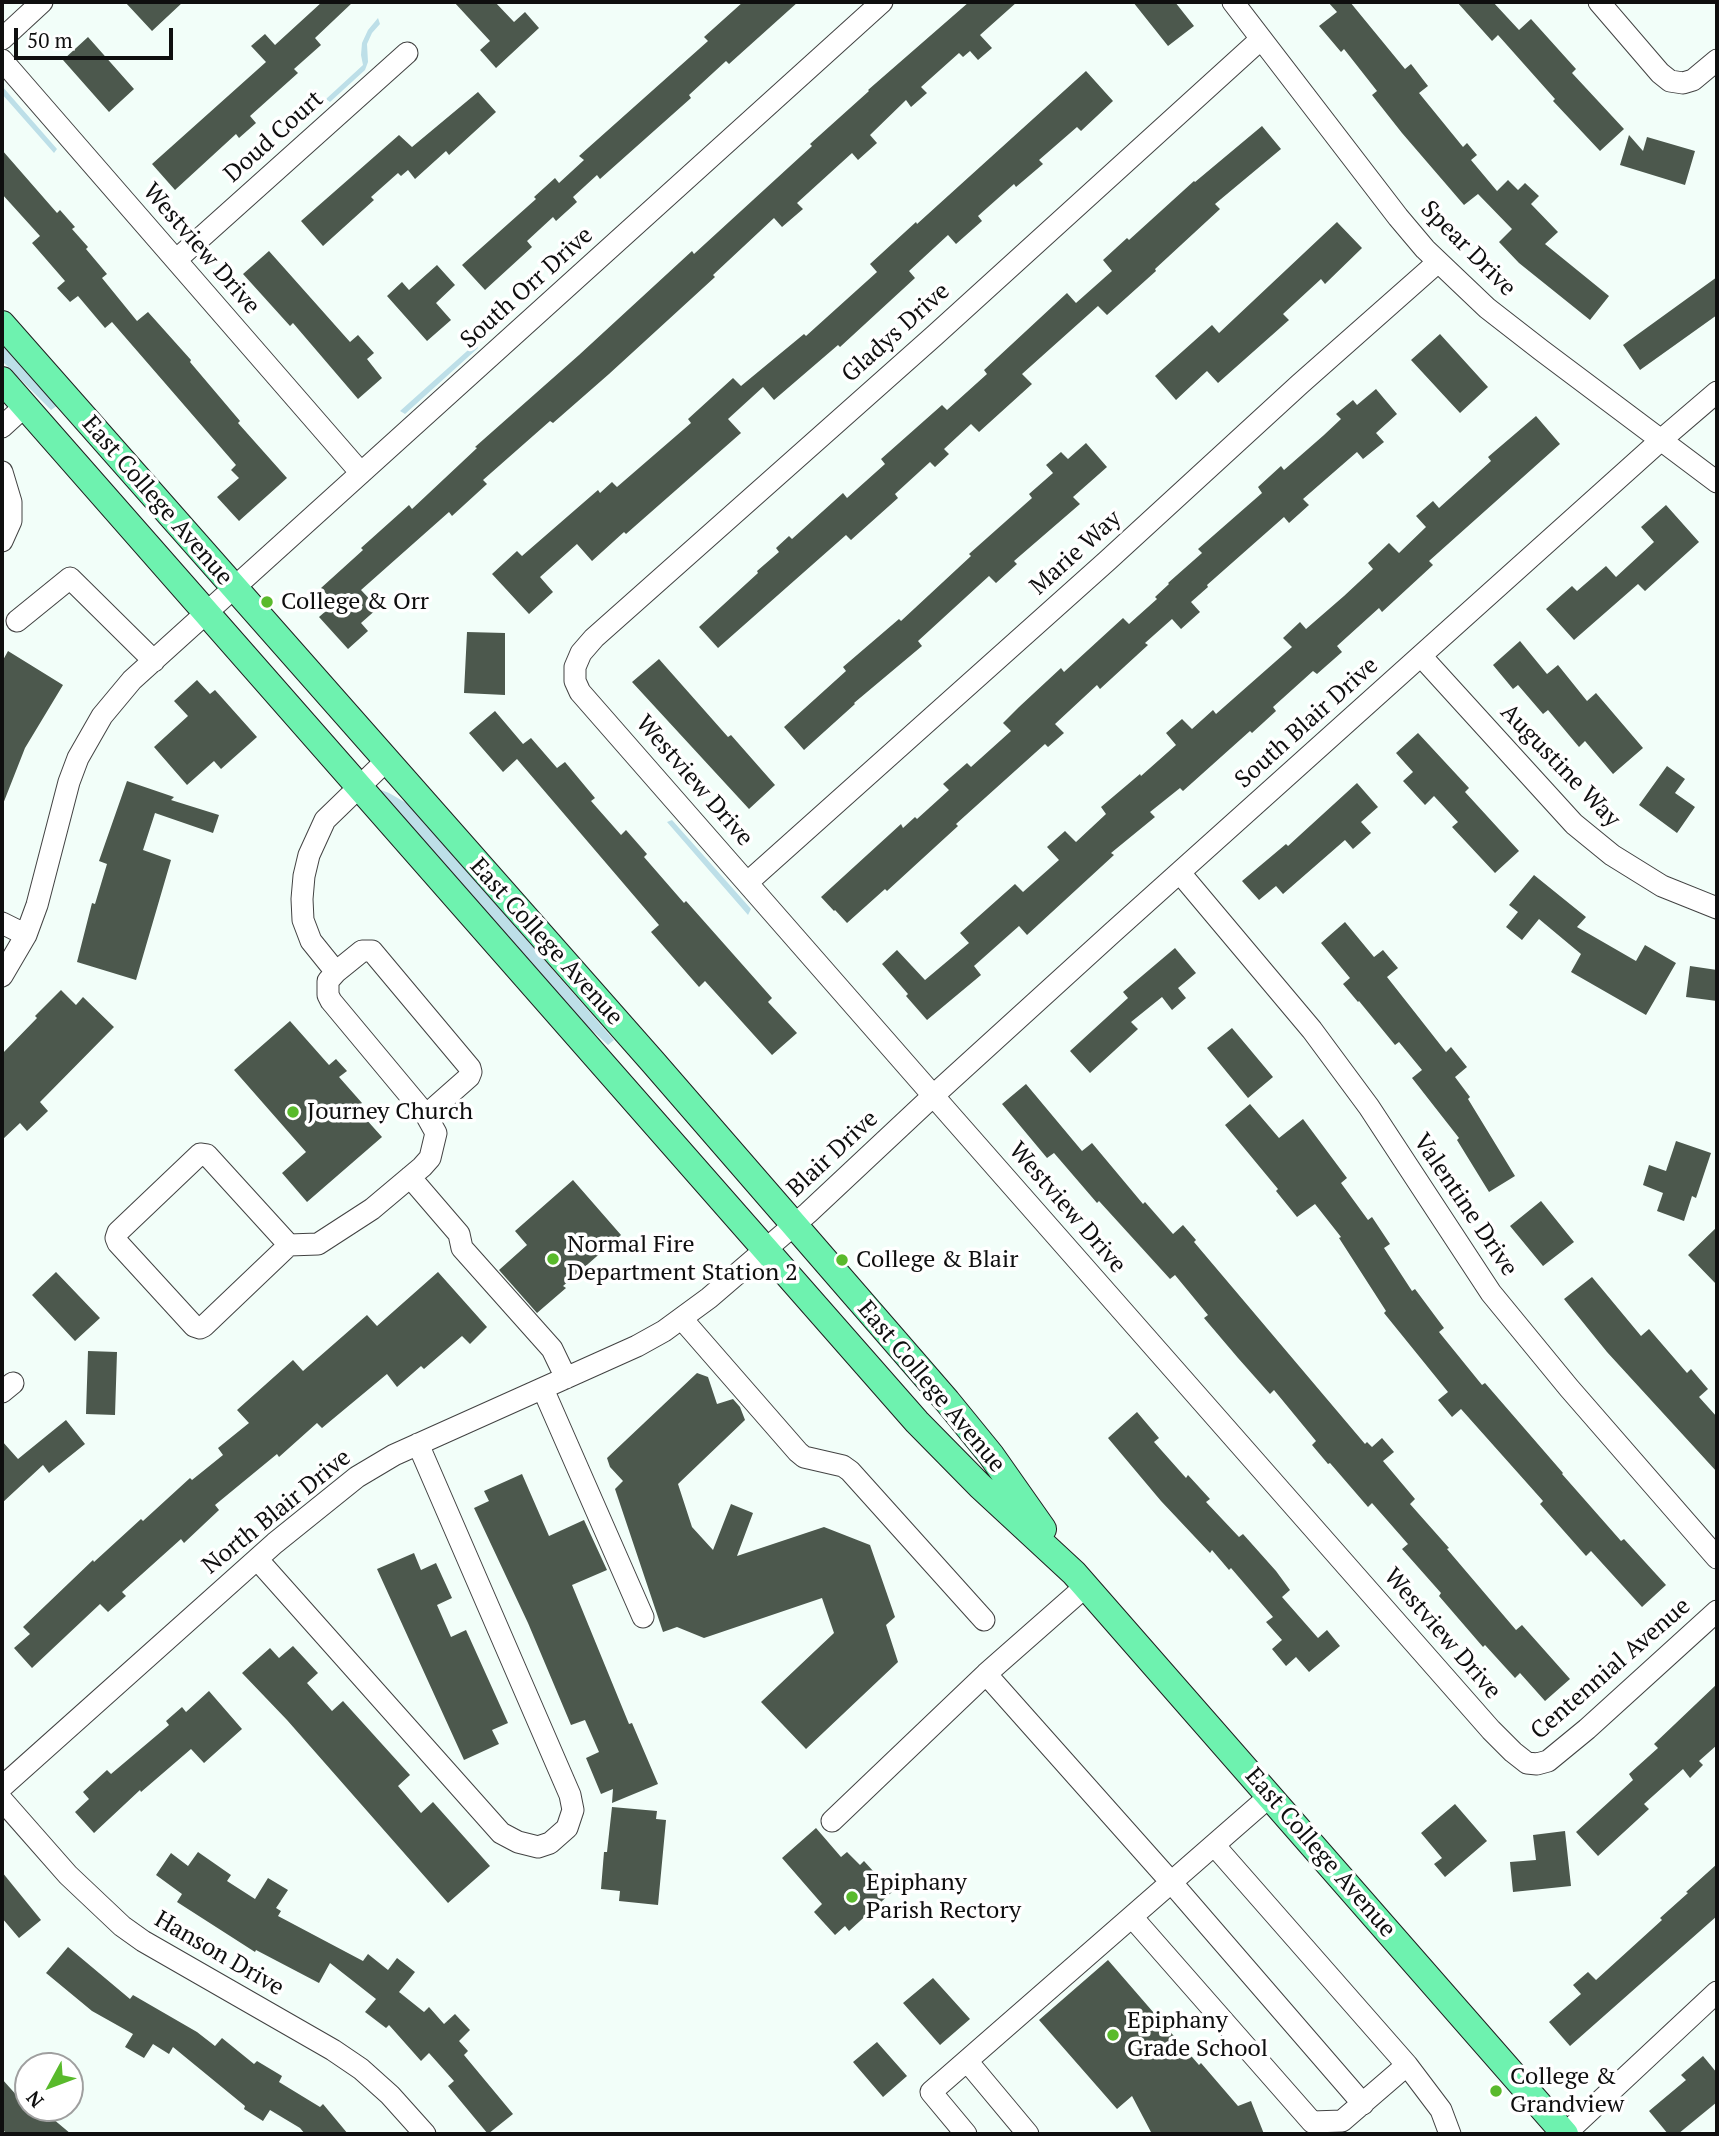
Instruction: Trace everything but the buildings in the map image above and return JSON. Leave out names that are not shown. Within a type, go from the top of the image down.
[{"type":"main road","name":"East College Avenue","points":[[2,324],[653,1062],[964,1422],[991,1455],[1080,1580]]},
{"type":"main road","name":"East College Avenue","points":[[2,380],[917,1422],[980,1486],[1080,1580],[1565,2134]]},
{"type":"street","points":[[2,38],[42,2]]},
{"type":"street","name":"South Orr Drive","points":[[2,975],[26,934],[37,905],[69,782],[78,758],[102,716],[132,680],[882,2]]},
{"type":"street","name":"Spear Drive","points":[[1233,2],[1398,217],[1438,262],[1487,308],[1530,342],[1717,482]]},
{"type":"street","points":[[1599,2],[1670,81],[1693,80],[1717,60]]},
{"type":"street","name":"Gladys Drive","points":[[575,672],[581,653],[594,639],[934,336],[1261,39]]},
{"type":"street","name":"Doud Court","points":[[176,261],[407,52]]},
{"type":"street","name":"Westview Drive","points":[[2,61],[361,472]]},
{"type":"street","name":"Marie Way","points":[[748,883],[1438,262]]},
{"type":"street","name":"South Blair Drive","points":[[934,1095],[1717,392]]},
{"type":"street","points":[[2,427],[25,406]]},
{"type":"street","points":[[2,472],[11,502],[11,521],[2,541]]},
{"type":"street","points":[[17,621],[70,578],[154,660]]},
{"type":"street","name":"Augustine Way","points":[[1421,656],[1574,824],[1612,855],[1662,886],[1717,908]]},
{"type":"street","name":"Westview Drive","points":[[575,672],[575,681],[580,692],[1491,1730],[1527,1763],[1537,1764]]},
{"type":"street","points":[[336,972],[311,941],[303,920],[304,876],[309,855],[325,820],[386,761]]},
{"type":"street","name":"Valentine Drive","points":[[1180,873],[1320,1041],[1369,1107],[1492,1293],[1569,1388],[1717,1558]]},
{"type":"street","points":[[2,923],[26,934]]},
{"type":"street","points":[[289,1245],[203,1154],[118,1232],[116,1238],[194,1326],[200,1328],[289,1245],[318,1244],[372,1209],[430,1158],[436,1133],[426,1115],[331,1002],[328,995],[328,981],[362,951],[372,951],[470,1068],[469,1077],[426,1115]]},
{"type":"street","name":"Blair Drive","points":[[766,1249],[934,1095]]},
{"type":"street","points":[[410,1177],[459,1234],[462,1248],[552,1349],[566,1378]]},
{"type":"street","name":"North Blair Drive","points":[[2,1787],[257,1559],[320,1505],[357,1478],[394,1455],[637,1346],[682,1319],[766,1249]]},
{"type":"street","points":[[682,1319],[798,1452],[804,1457],[843,1466],[850,1471],[984,1620]]},
{"type":"street","points":[[543,1388],[643,1617]]},
{"type":"street","points":[[257,1559],[501,1833],[518,1842],[538,1847],[550,1843],[567,1828],[573,1810],[569,1795],[418,1444]]},
{"type":"street","points":[[832,1821],[1080,1580]]},
{"type":"street","name":"Centennial Avenue","points":[[1537,1764],[1548,1761],[1587,1729],[1717,1611]]},
{"type":"street","points":[[986,1674],[1367,2101]]},
{"type":"street","points":[[966,2134],[931,2092],[1270,1796]]},
{"type":"street","name":"Hanson Drive","points":[[2,1800],[68,1875],[122,1926],[143,1941],[352,2063],[390,2095],[425,2134]]},
{"type":"street","points":[[1214,1845],[1408,2065],[1441,2110],[1450,2134]]},
{"type":"street","points":[[1132,1917],[1312,2122],[1342,2121],[1408,2065]]},
{"type":"street","points":[[1565,2134],[1717,1992]]},
{"type":"street","points":[[967,2061],[1028,2134]]},
{"type":"shaded area","points":[[378,18],[380,24],[367,44],[368,62],[365,70],[330,102],[326,99],[363,65],[362,43]]},
{"type":"shaded area","points":[[2,86],[57,149],[54,153],[2,94]]},
{"type":"shaded area","points":[[2,341],[58,405],[51,410],[2,361]]},
{"type":"shaded area","points":[[476,343],[478,348],[405,414],[400,411]]},
{"type":"shaded area","points":[[381,790],[408,804],[614,1040],[608,1045],[571,1011],[379,792]]},
{"type":"shaded area","points":[[672,820],[751,909],[748,915],[667,822]]},
{"type":"place","name":"College & Orr","points":[[267,602]]},
{"type":"place","name":"Journey Church","points":[[293,1112]]},
{"type":"place","name":"Normal Fire Department Station 2","points":[[553,1259]]},
{"type":"place","name":"College & Blair","points":[[842,1260]]},
{"type":"place","name":"Epiphany Parish Rectory","points":[[852,1897]]},
{"type":"place","name":"Epiphany Grade School","points":[[1113,2035]]},
{"type":"place","name":"College & Grandview","points":[[1496,2091]]}]
